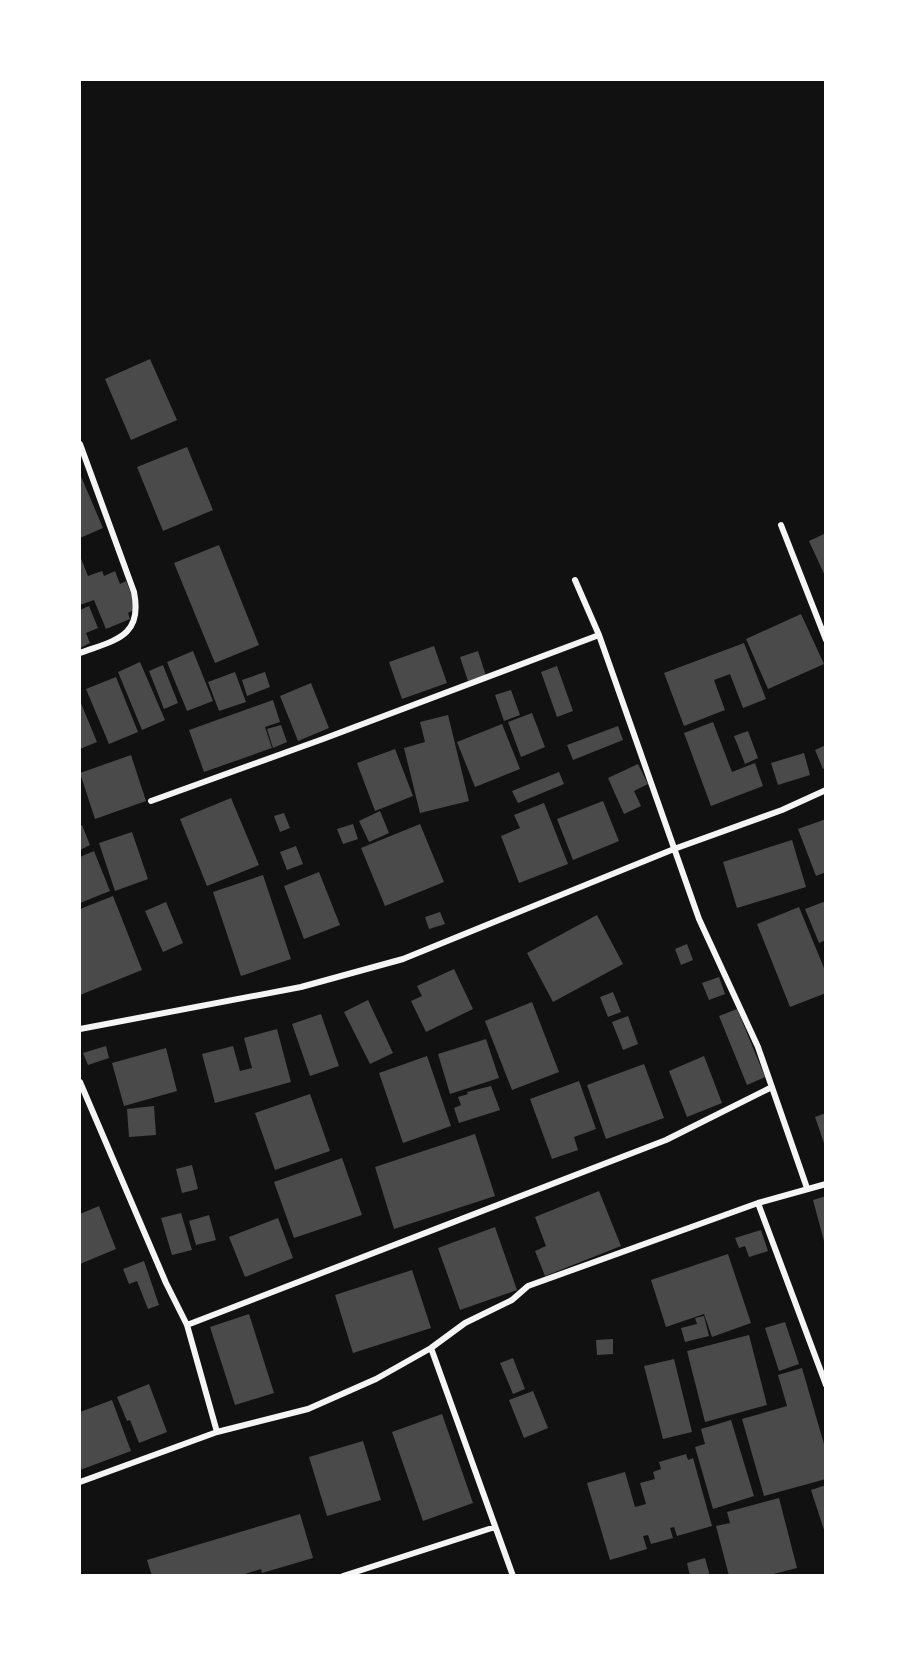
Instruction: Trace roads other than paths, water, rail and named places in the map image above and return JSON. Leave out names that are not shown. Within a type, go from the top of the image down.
[{"type":"street","points":[[80,444],[134,592],[137,606],[136,617],[129,629],[118,639],[80,653]]},
{"type":"street","points":[[781,525],[825,640]]},
{"type":"street","points":[[575,580],[599,635],[699,919],[758,1047],[807,1188]]},
{"type":"street","points":[[151,801],[599,635]]},
{"type":"street","points":[[80,1029],[301,987],[403,959],[674,849],[782,810],[825,790]]},
{"type":"street","points":[[80,1082],[161,1272],[187,1325],[217,1432]]},
{"type":"street","points":[[187,1325],[666,1140],[772,1087]]},
{"type":"street","points":[[80,1482],[217,1432],[308,1409],[376,1379],[431,1348],[465,1323],[512,1300],[528,1286],[758,1203],[825,1184]]},
{"type":"street","points":[[758,1203],[825,1385]]},
{"type":"street","points":[[431,1348],[513,1575]]},
{"type":"street","points":[[343,1575],[495,1527]]}]
